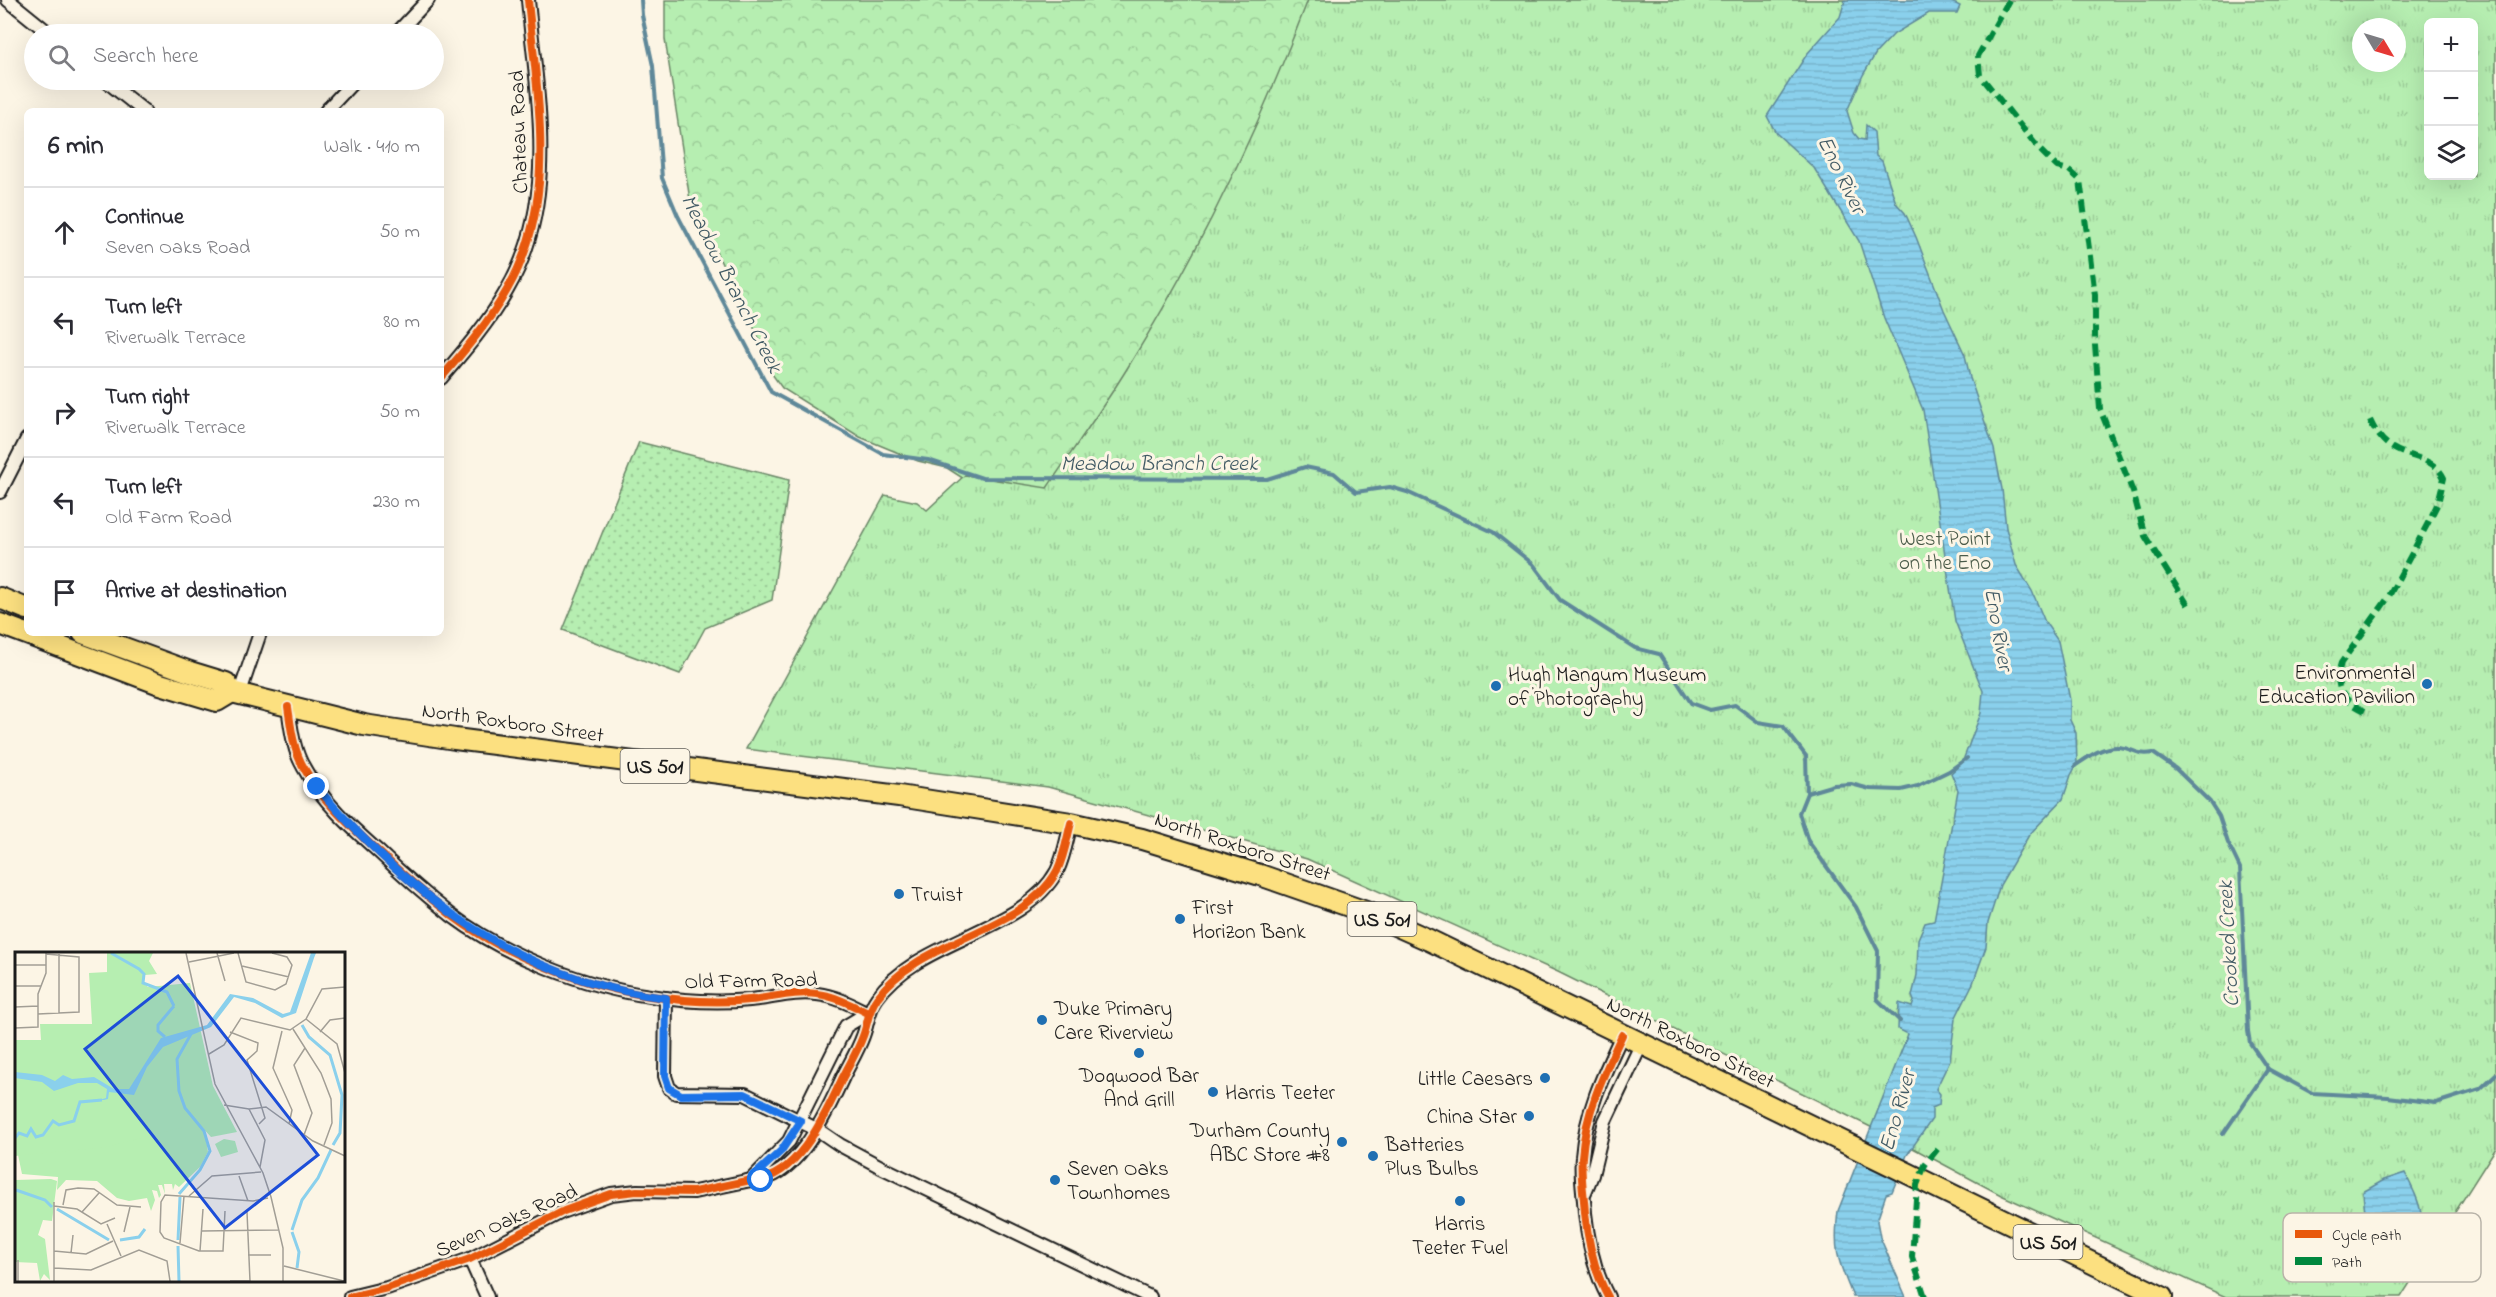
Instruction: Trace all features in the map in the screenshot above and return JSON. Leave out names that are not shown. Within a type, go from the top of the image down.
[{"type":"highway","points":[[0,598],[24,608]]},
{"type":"highway","points":[[0,611],[24,620]]},
{"type":"highway","name":"North Roxboro Street","points":[[0,624],[24,633]]},
{"type":"highway","name":"North Roxboro Street","points":[[32,636],[158,683],[217,701],[236,694],[364,725],[466,741],[899,796],[1071,823],[1142,839],[1201,856],[1366,912],[1429,940],[2162,1297]]},
{"type":"highway","name":"North Roxboro Street","points":[[91,636],[190,672],[226,682],[236,694]]},
{"type":"street","points":[[8,0],[38,24]]},
{"type":"street","points":[[405,24],[428,0]]},
{"type":"street","name":"Chateau Road","points":[[444,374],[471,342],[506,292],[522,259],[534,223],[542,164],[528,0]]},
{"type":"street","points":[[118,90],[140,108]]},
{"type":"street","points":[[329,108],[346,90]]},
{"type":"street","points":[[0,492],[24,445]]},
{"type":"street","points":[[236,694],[259,636]]},
{"type":"street","name":"Old Farm Road","points":[[288,707],[297,754],[315,785],[363,837],[451,915],[494,942],[545,967],[623,991],[666,998],[749,1000],[816,994],[836,999],[868,1013]]},
{"type":"street","points":[[751,1180],[781,1151],[801,1121],[846,1026],[868,1013],[877,998],[908,968],[1004,917],[1036,897],[1057,871],[1071,823]]},
{"type":"street","points":[[666,998],[665,1076],[669,1088],[681,1095],[745,1094],[818,1130],[881,1167],[1150,1297]]},
{"type":"street","name":"Seven Oaks Road","points":[[350,1297],[387,1288],[470,1259],[564,1211],[611,1194],[637,1191],[694,1192],[769,1177],[804,1149],[818,1130],[864,1034],[868,1013]]},
{"type":"street","points":[[1608,1297],[1593,1257],[1584,1196],[1582,1158],[1588,1117],[1596,1093],[1622,1035]]},
{"type":"street","points":[[1584,1196],[1592,1175],[1605,1121],[1641,1045]]},
{"type":"street","points":[[470,1259],[487,1297]]},
{"type":"green space","points":[[665,0],[1845,0],[1225,510],[975,486],[947,468],[918,461],[860,437],[782,388],[767,367],[759,338],[690,200],[665,39]]},
{"type":"green space","name":"West Point on the Eno","points":[[1308,0],[2496,0],[2496,1148],[2455,1213],[2283,1213],[2283,1282],[2411,1282],[2401,1297],[2226,1297],[2001,1195],[1911,1147],[1558,972],[1307,859],[1048,787],[746,749],[885,495],[917,502],[927,510],[965,475],[1047,488],[1099,413],[1180,279],[1227,188]]},
{"type":"green space","points":[[639,442],[789,480],[772,600],[705,628],[680,674],[563,630]]},
{"type":"water","name":"Eno River","points":[[1845,0],[1948,0],[1960,6],[1957,13],[1929,13],[1894,34],[1876,53],[1847,111],[1854,133],[1859,139],[1865,140],[1866,125],[1874,132],[1876,156],[1882,161],[1896,203],[1905,213],[1916,237],[1944,310],[1965,355],[1970,378],[1994,449],[2002,489],[2006,528],[2016,565],[2032,591],[2045,622],[2058,641],[2070,700],[2070,720],[2076,733],[2077,764],[2063,799],[2029,835],[2000,885],[1988,923],[1986,947],[1973,983],[1955,1019],[1950,1060],[1936,1089],[1940,1094],[1939,1105],[1932,1108],[1932,1119],[1907,1155],[1892,1192],[1886,1194],[1877,1221],[1880,1237],[1906,1297],[1853,1297],[1838,1255],[1836,1237],[1838,1211],[1908,1034],[1898,1029],[1899,1003],[1912,1007],[1914,1001],[1912,996],[1917,975],[1918,939],[1925,923],[1934,921],[1958,790],[1951,773],[1962,763],[1981,713],[1983,691],[1955,621],[1923,410],[1884,318],[1859,241],[1814,168],[1776,133],[1767,116],[1807,54],[1840,17]]},
{"type":"water","points":[[2405,1173],[2421,1213],[2365,1213],[2363,1192],[2384,1180]]},
{"type":"waterway","name":"Meadow Branch Creek","points":[[641,0],[653,66],[662,178],[678,216],[771,392],[883,454],[928,460],[982,478],[1267,479],[1305,467],[1334,473],[1356,492],[1390,487],[1407,492],[1493,532],[1533,564],[1560,600],[1635,648],[1659,654],[1691,703],[1710,710],[1735,705],[1758,722],[1783,726],[1806,756],[1807,793],[1799,813],[1808,841],[1856,907],[1878,951],[1877,999],[1900,1021]]},
{"type":"waterway","name":"Crooked Creek","points":[[2075,766],[2107,748],[2124,748],[2142,753],[2153,753],[2176,769],[2210,802],[2219,816],[2240,868],[2250,1043],[2268,1069],[2312,1093],[2388,1097],[2436,1103],[2480,1089],[2496,1074]]},
{"type":"waterway","points":[[1807,793],[1834,785],[1851,784],[1870,789],[1901,790],[1918,786],[1949,771],[1967,758]]},
{"type":"waterway","points":[[2223,1134],[2268,1069]]},
{"type":"marked path","points":[[2009,0],[1978,56],[1980,75],[2040,150],[2057,167],[2069,170],[2080,180],[2095,295],[2095,345],[2100,409],[2133,492],[2145,536],[2188,605]]},
{"type":"marked path","points":[[2365,711],[2351,703],[2342,693],[2338,680],[2341,663],[2388,598],[2438,503],[2444,478],[2440,471],[2428,462],[2398,451],[2387,444],[2370,420]]},
{"type":"marked path","points":[[1925,1297],[1912,1257],[1917,1185],[1925,1165],[1939,1147]]},
{"type":"cycle path","points":[[444,374],[485,325],[507,290],[523,256],[533,221],[539,185],[540,148],[539,111],[528,0]]},
{"type":"cycle path","points":[[288,707],[297,754],[311,780],[328,802],[358,833],[432,900],[472,930],[495,943],[572,977],[625,992],[675,999],[713,1001],[750,1000],[800,993],[817,994],[837,999],[868,1013]]},
{"type":"cycle path","points":[[350,1297],[387,1288],[470,1259],[564,1211],[611,1194],[637,1191],[694,1192],[768,1178],[783,1170],[796,1157],[819,1125],[859,1046],[877,998],[895,978],[918,962],[996,923],[1020,909],[1041,892],[1057,871],[1071,823]]},
{"type":"cycle path","points":[[1608,1297],[1595,1267],[1590,1245],[1585,1213],[1582,1164],[1584,1141],[1591,1110],[1622,1035]]},
{"type":"place","name":"Environmental Education Pavilion","points":[[2427,684]]},
{"type":"place","name":"Hugh Mangum Museum of Photography","points":[[1496,686]]},
{"type":"place","name":"Truist","points":[[899,894]]},
{"type":"place","name":"First Horizon Bank","points":[[1180,919]]},
{"type":"place","name":"Duke Primary Care Riverview","points":[[1042,1020]]},
{"type":"place","name":"Dogwood Bar And Grill","points":[[1139,1053]]},
{"type":"place","name":"Little Caesars","points":[[1545,1078]]},
{"type":"place","name":"Harris Teeter","points":[[1213,1092]]},
{"type":"place","name":"China Star","points":[[1529,1116]]},
{"type":"place","name":"Durham County ABC Store #8","points":[[1342,1142]]},
{"type":"place","name":"Batteries Plus Bulbs","points":[[1373,1156]]},
{"type":"place","name":"Seven Oaks Townhomes","points":[[1055,1180]]},
{"type":"place","name":"Harris Teeter Fuel","points":[[1460,1201]]},
{"type":"route","points":[[317,787],[363,837],[409,880],[451,915],[472,929],[545,967],[623,991],[666,998],[664,1058],[666,1083],[669,1088],[681,1095],[745,1094],[801,1121],[781,1151],[751,1180],[761,1180]]}]
